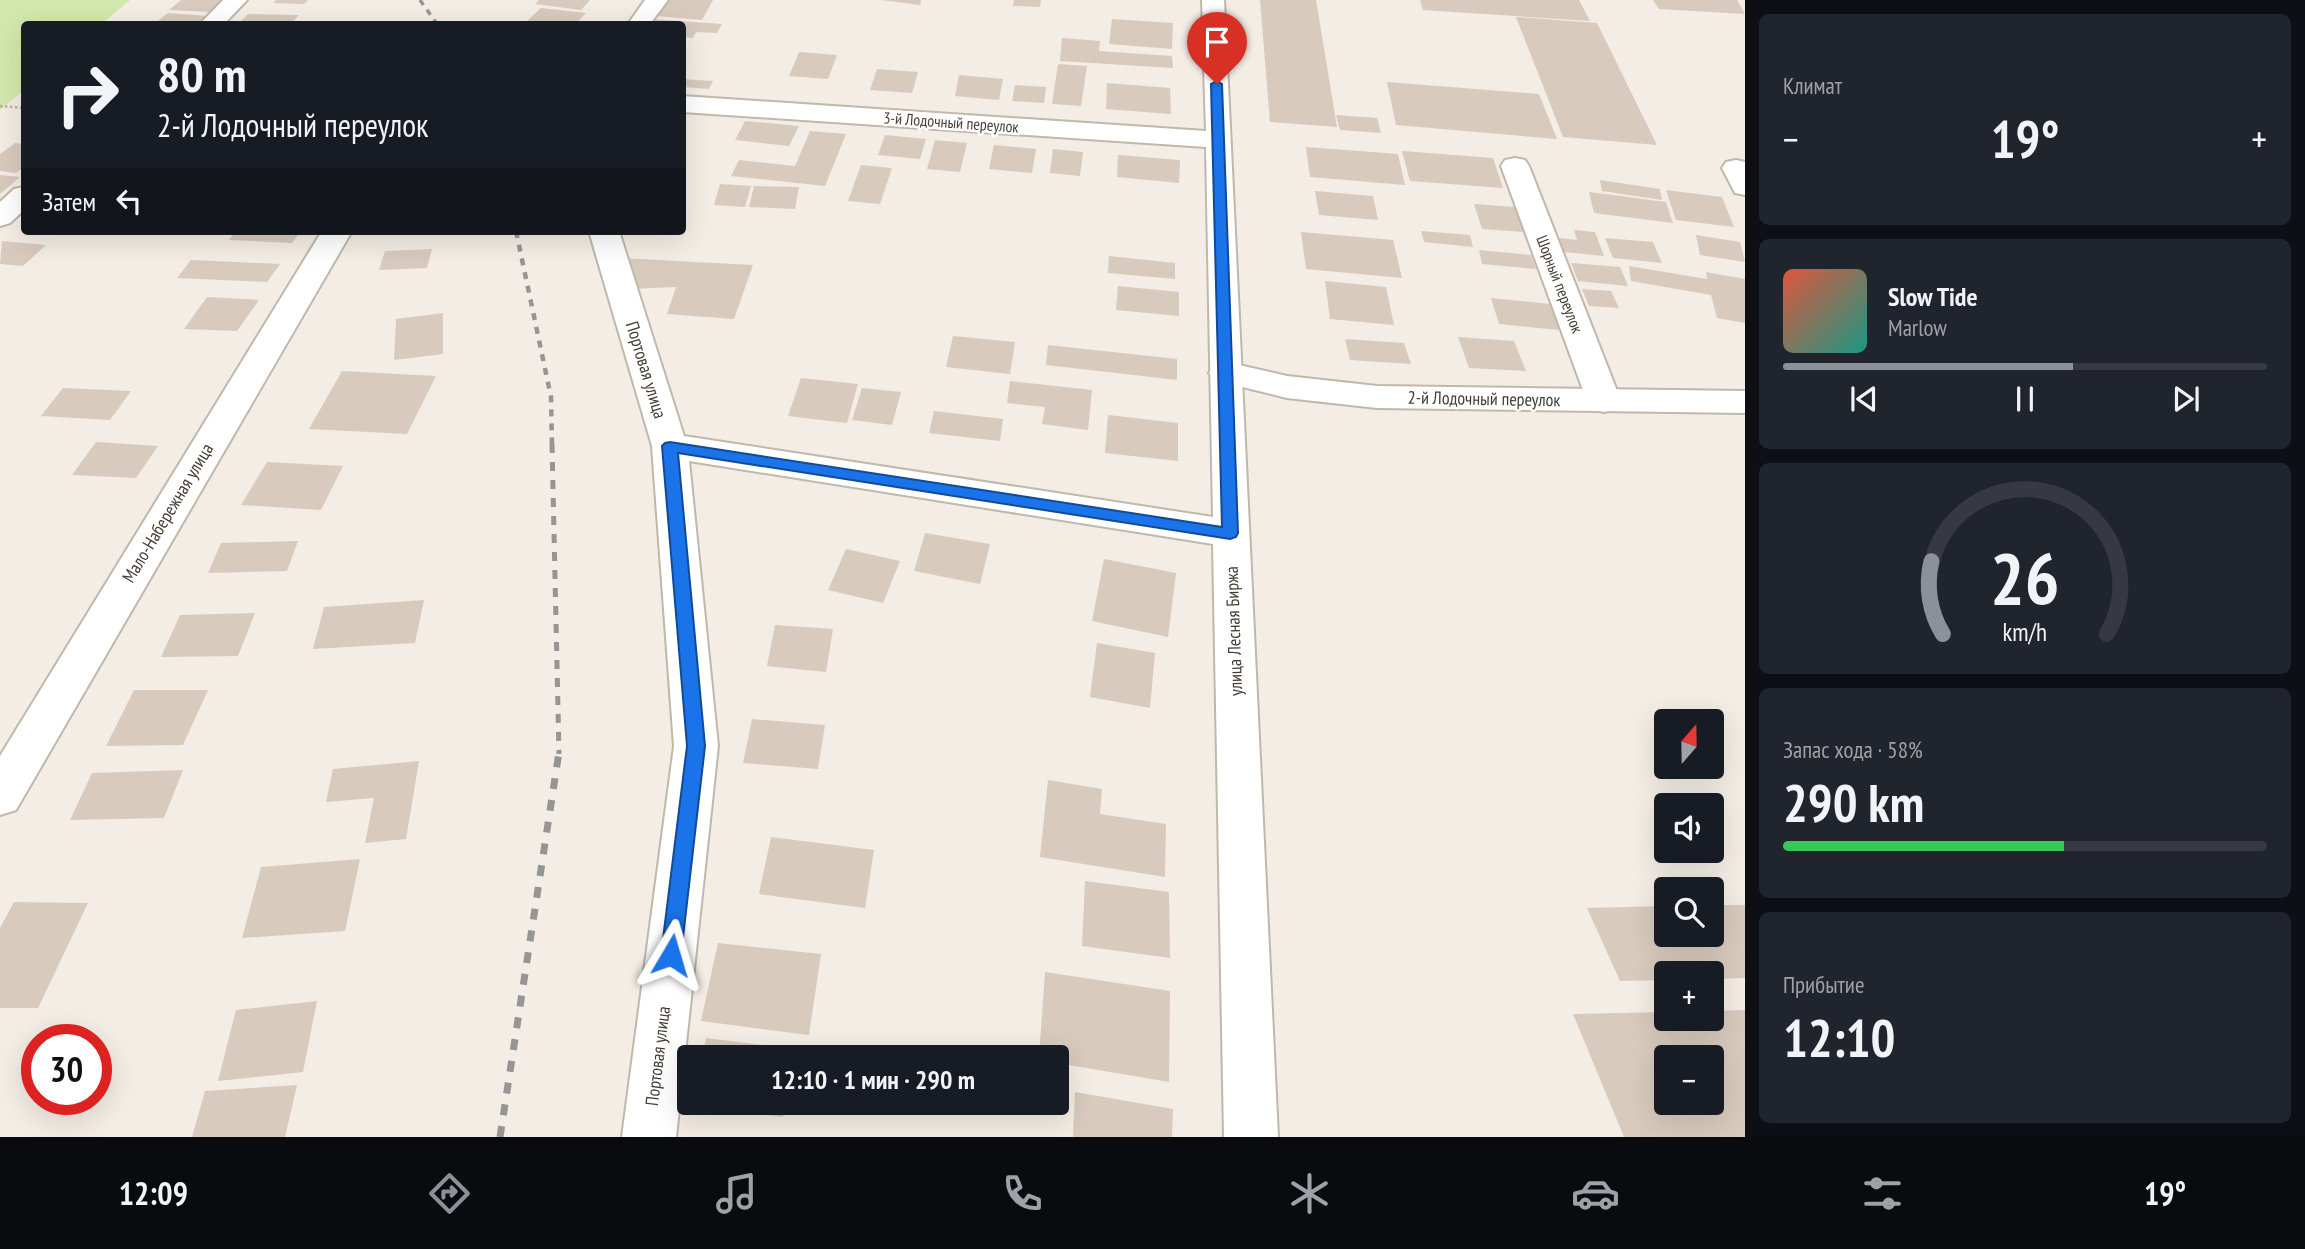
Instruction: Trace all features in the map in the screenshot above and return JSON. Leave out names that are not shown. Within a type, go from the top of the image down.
[{"type":"street","points":[[214,21],[236,0]]},
{"type":"street","points":[[641,21],[657,0]]},
{"type":"street","name":"улица Лесная Биржа","points":[[1213,0],[1251,1137]]},
{"type":"street","name":"3-й Лодочный переулок","points":[[686,104],[1219,140]]},
{"type":"street","name":"Шорный переулок","points":[[1516,166],[1604,401]]},
{"type":"street","points":[[0,217],[21,198]]},
{"type":"street","name":"Мало-Набережная улица","points":[[0,796],[335,235]]},
{"type":"street","name":"Портовая улица","points":[[605,235],[670,446],[696,746],[649,1137]]},
{"type":"street","name":"2-й Лодочный переулок","points":[[1226,373],[1287,387],[1377,397],[1745,402]]},
{"type":"street","points":[[670,446],[1230,533]]},
{"type":"path","points":[[0,106],[21,108]]},
{"type":"green space","points":[[0,0],[130,0],[105,21],[21,21],[21,92],[0,110]]},
{"type":"building","points":[[181,0],[226,0],[212,12],[169,10]]},
{"type":"building","points":[[276,0],[308,0],[304,4],[273,3]]},
{"type":"building","points":[[539,0],[590,0],[581,10],[535,4]]},
{"type":"building","points":[[665,0],[713,0],[702,20],[656,16]]},
{"type":"building","points":[[881,0],[921,0],[920,5]]},
{"type":"building","points":[[1014,0],[1041,0],[1040,7],[1013,6]]},
{"type":"building","points":[[1260,0],[1316,0],[1337,127],[1270,122]]},
{"type":"building","points":[[1420,0],[1579,0],[1590,21],[1423,10]]},
{"type":"building","points":[[1653,0],[1737,0],[1745,14],[1659,9]]},
{"type":"building","points":[[541,8],[586,13],[578,21],[527,21]]},
{"type":"building","points":[[168,13],[208,16],[202,21],[158,21]]},
{"type":"building","points":[[248,14],[299,15],[294,21],[241,21]]},
{"type":"building","points":[[1516,17],[1597,23],[1657,145],[1563,137]]},
{"type":"building","points":[[1112,19],[1173,23],[1172,49],[1109,44]]},
{"type":"building","points":[[686,21],[722,24],[717,33],[696,32],[693,38],[686,37]]},
{"type":"building","points":[[1062,38],[1100,41],[1099,51],[1172,56],[1173,68],[1060,61]]},
{"type":"building","points":[[799,52],[837,55],[828,79],[789,76]]},
{"type":"building","points":[[1058,64],[1087,66],[1081,106],[1052,104]]},
{"type":"building","points":[[877,69],[918,72],[912,93],[870,90]]},
{"type":"building","points":[[959,75],[1003,79],[999,100],[955,96]]},
{"type":"building","points":[[686,79],[713,81],[709,89],[686,87]]},
{"type":"building","points":[[1387,82],[1539,94],[1557,139],[1396,125]]},
{"type":"building","points":[[1107,83],[1170,88],[1171,114],[1106,109]]},
{"type":"building","points":[[1015,85],[1046,87],[1044,103],[1012,101]]},
{"type":"building","points":[[1336,115],[1377,118],[1381,133],[1340,130]]},
{"type":"building","points":[[745,121],[799,126],[789,146],[735,140]]},
{"type":"building","points":[[810,131],[846,134],[825,186],[731,176],[739,160],[795,166]]},
{"type":"building","points":[[885,135],[926,139],[920,159],[878,155]]},
{"type":"building","points":[[935,140],[967,143],[960,172],[927,169]]},
{"type":"building","points":[[15,143],[21,144],[21,169],[16,173],[0,171],[0,154]]},
{"type":"building","points":[[994,145],[1036,149],[1032,173],[989,169]]},
{"type":"building","points":[[1306,147],[1398,154],[1405,185],[1310,177]]},
{"type":"building","points":[[1053,149],[1083,152],[1080,176],[1050,173]]},
{"type":"building","points":[[1402,151],[1493,158],[1503,188],[1410,181]]},
{"type":"building","points":[[1118,155],[1180,160],[1179,183],[1117,177]]},
{"type":"building","points":[[861,165],[892,168],[880,204],[848,201]]},
{"type":"building","points":[[0,175],[20,177],[0,194]]},
{"type":"building","points":[[1600,180],[1660,189],[1662,200],[1602,191]]},
{"type":"building","points":[[720,184],[751,186],[745,207],[714,205]]},
{"type":"building","points":[[754,186],[799,187],[795,209],[749,207]]},
{"type":"building","points":[[1666,190],[1722,197],[1734,227],[1676,220]]},
{"type":"building","points":[[1315,191],[1373,196],[1378,220],[1319,215]]},
{"type":"building","points":[[1589,192],[1666,202],[1673,223],[1594,213]]},
{"type":"building","points":[[1474,204],[1515,207],[1524,232],[1482,229]]},
{"type":"building","points":[[1574,230],[1595,232],[1604,256],[1564,252],[1559,238],[1577,240]]},
{"type":"building","points":[[1421,231],[1470,235],[1473,247],[1424,242]]},
{"type":"building","points":[[1301,232],[1393,240],[1402,278],[1306,269]]},
{"type":"building","points":[[233,235],[298,235],[292,243],[229,240]]},
{"type":"building","points":[[1696,235],[1740,242],[1745,262],[1700,255]]},
{"type":"building","points":[[1605,238],[1653,242],[1662,263],[1613,258]]},
{"type":"building","points":[[2,241],[46,245],[23,266],[0,264]]},
{"type":"building","points":[[432,249],[427,268],[379,270],[385,251]]},
{"type":"building","points":[[1479,250],[1531,255],[1536,269],[1482,264]]},
{"type":"building","points":[[1109,256],[1175,263],[1175,279],[1108,273]]},
{"type":"building","points":[[619,258],[753,265],[734,319],[667,314],[676,287],[632,289]]},
{"type":"building","points":[[191,260],[280,264],[267,282],[177,278]]},
{"type":"building","points":[[1571,263],[1620,267],[1628,286],[1578,281]]},
{"type":"building","points":[[1629,266],[1707,279],[1706,272],[1745,279],[1745,323],[1717,318],[1711,295],[1631,281]]},
{"type":"building","points":[[1325,281],[1386,287],[1394,325],[1330,319]]},
{"type":"building","points":[[1118,286],[1179,292],[1179,316],[1116,310]]},
{"type":"building","points":[[1582,289],[1611,291],[1619,308],[1589,306]]},
{"type":"building","points":[[207,297],[259,300],[237,331],[184,329]]},
{"type":"building","points":[[1491,298],[1550,304],[1559,330],[1499,324]]},
{"type":"building","points":[[443,313],[443,354],[394,360],[396,319]]},
{"type":"building","points":[[953,336],[1015,342],[1010,374],[946,367]]},
{"type":"building","points":[[1458,337],[1514,341],[1526,371],[1469,368]]},
{"type":"building","points":[[1345,339],[1404,343],[1411,364],[1350,360]]},
{"type":"building","points":[[1048,345],[1177,359],[1177,380],[1046,365]]},
{"type":"building","points":[[342,371],[436,376],[407,434],[309,429]]},
{"type":"building","points":[[801,378],[858,384],[847,423],[788,416]]},
{"type":"building","points":[[1010,381],[1092,390],[1088,430],[1042,424],[1045,407],[1007,403]]},
{"type":"building","points":[[63,388],[131,391],[110,420],[41,416]]},
{"type":"building","points":[[862,388],[901,392],[892,425],[852,420]]},
{"type":"building","points":[[934,411],[1003,419],[1000,441],[929,433]]},
{"type":"building","points":[[1108,415],[1178,423],[1178,461],[1105,453]]},
{"type":"building","points":[[96,442],[158,446],[136,478],[72,475]]},
{"type":"building","points":[[267,462],[343,466],[321,510],[241,505]]},
{"type":"building","points":[[925,533],[990,544],[980,584],[914,571]]},
{"type":"building","points":[[298,541],[287,571],[208,573],[221,543]]},
{"type":"building","points":[[846,549],[900,561],[883,603],[828,590]]},
{"type":"building","points":[[1104,559],[1176,573],[1168,637],[1092,621]]},
{"type":"building","points":[[424,600],[415,643],[313,649],[324,607]]},
{"type":"building","points":[[255,613],[238,656],[161,657],[180,615]]},
{"type":"building","points":[[775,625],[833,629],[826,672],[767,666]]},
{"type":"building","points":[[1097,643],[1155,653],[1150,708],[1090,697]]},
{"type":"building","points":[[134,690],[208,690],[183,745],[106,746]]},
{"type":"building","points":[[752,719],[825,725],[818,769],[743,763]]},
{"type":"building","points":[[419,761],[406,839],[365,843],[374,798],[326,802],[333,769]]},
{"type":"building","points":[[183,770],[164,818],[70,820],[92,773]]},
{"type":"building","points":[[1048,780],[1102,789],[1100,814],[1166,824],[1165,877],[1040,857]]},
{"type":"building","points":[[771,837],[874,850],[865,908],[759,894]]},
{"type":"building","points":[[360,859],[345,931],[242,938],[261,867]]},
{"type":"building","points":[[1085,881],[1169,892],[1170,958],[1082,946]]},
{"type":"building","points":[[14,902],[88,903],[38,1008],[0,1008],[0,928]]},
{"type":"building","points":[[1724,905],[1745,905],[1745,978],[1724,979],[1724,961],[1654,961],[1654,980],[1620,981],[1587,908],[1654,906],[1654,947],[1724,947]]},
{"type":"building","points":[[718,943],[821,954],[809,1035],[701,1021]]},
{"type":"building","points":[[1045,972],[1170,991],[1169,1082],[1069,1065],[1069,1045],[1040,1045]]},
{"type":"building","points":[[317,1001],[303,1072],[218,1081],[236,1010]]},
{"type":"building","points":[[1745,1010],[1745,1137],[1624,1137],[1573,1014],[1654,1012],[1654,1031],[1724,1031],[1724,1011]]},
{"type":"building","points":[[706,1038],[763,1045],[705,1045]]},
{"type":"building","points":[[297,1085],[285,1137],[192,1137],[205,1091]]},
{"type":"building","points":[[1075,1092],[1173,1109],[1172,1137],[1073,1137]]},
{"type":"railway","points":[[420,0],[435,21]]},
{"type":"railway","points":[[517,235],[551,397],[552,446]]},
{"type":"railway","points":[[552,444],[559,752]]},
{"type":"railway","points":[[500,1137],[559,752]]},
{"type":"route","points":[[671,955],[696,746],[670,446],[1230,533],[1217,84]]}]
